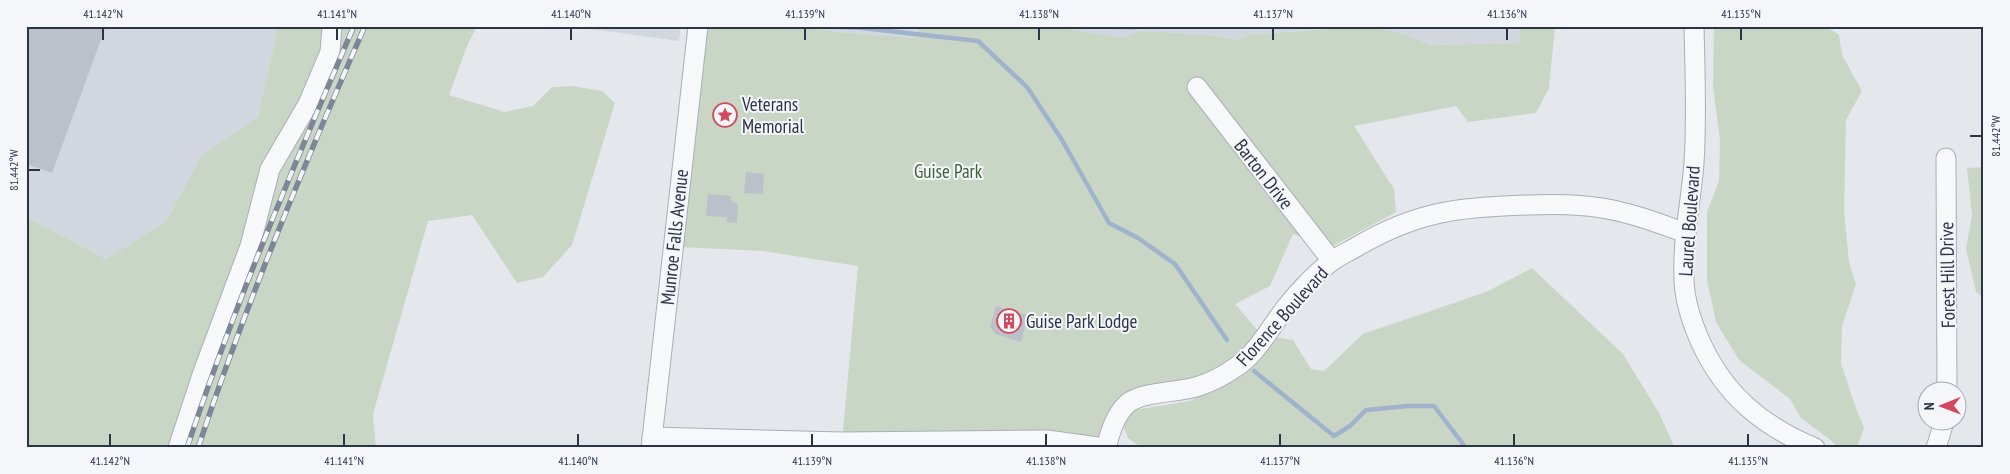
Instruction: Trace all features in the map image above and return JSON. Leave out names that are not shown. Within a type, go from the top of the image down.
[{"type":"street","points":[[178,448],[203,372],[250,246],[270,169],[308,104],[330,52],[332,26]]},
{"type":"street","name":"Munroe Falls Avenue","points":[[651,442],[698,26]]},
{"type":"street","name":"Laurel Boulevard","points":[[1694,26],[1695,139],[1686,233],[1684,281],[1687,303],[1697,336],[1714,368],[1740,401],[1759,418],[1779,431],[1815,448]]},
{"type":"street","name":"Barton Drive","points":[[1197,87],[1332,261]]},
{"type":"street","name":"Forest Hill Drive","points":[[1946,158],[1947,382]]},
{"type":"street","name":"Florence Boulevard","points":[[1105,448],[1116,420],[1128,403],[1145,395],[1167,393],[1200,386],[1233,369],[1254,350],[1298,294],[1332,261],[1374,237],[1406,222],[1428,215],[1483,206],[1559,204],[1592,206],[1625,212],[1686,233]]},
{"type":"street","points":[[1936,448],[1941,432]]},
{"type":"street","points":[[651,442],[1047,440],[1105,448]]},
{"type":"shaded area","points":[[26,26],[278,26],[258,117],[202,155],[166,221],[106,259],[26,217]]},
{"type":"shaded area","points":[[568,26],[681,26],[679,41]]},
{"type":"shaded area","points":[[797,26],[918,26],[914,38],[838,32]]},
{"type":"shaded area","points":[[951,26],[1357,26],[1248,35],[1238,40],[1216,36],[1137,48]]},
{"type":"shaded area","points":[[1368,26],[1520,26],[1519,43],[1428,45],[1408,35]]},
{"type":"green space","points":[[278,26],[477,26],[467,46],[449,95],[505,112],[533,106],[552,87],[572,86],[602,91],[615,103],[572,245],[543,277],[517,283],[472,215],[428,221],[373,414],[376,448],[26,448],[26,217],[106,259],[166,221],[202,155],[258,117]]},
{"type":"green space","name":"Guise Park","points":[[698,26],[797,26],[838,32],[914,38],[919,26],[1049,26],[1123,38],[1141,31],[1216,36],[1238,40],[1248,35],[1368,26],[1408,35],[1429,45],[1519,43],[1520,26],[1555,26],[1549,88],[1536,113],[1468,122],[1456,106],[1354,126],[1394,189],[1396,212],[1333,246],[1293,234],[1270,286],[1235,304],[1264,338],[1244,360],[1128,403],[1106,448],[842,442],[858,266],[763,251],[679,247]]},
{"type":"green space","points":[[1714,26],[1825,26],[1839,35],[1842,55],[1862,91],[1846,120],[1844,211],[1849,262],[1856,284],[1842,326],[1841,363],[1864,428],[1858,445],[1836,446],[1801,418],[1790,399],[1739,360],[1716,322],[1707,280],[1707,212],[1719,181],[1720,140],[1713,86]]},
{"type":"green space","points":[[1984,167],[1984,298],[1976,292],[1966,249],[1972,215],[1967,168]]},
{"type":"green space","points":[[1532,268],[1623,354],[1659,413],[1675,448],[1142,448],[1128,438],[1122,422],[1134,410],[1190,401],[1239,377],[1274,337],[1293,340],[1311,369],[1324,371],[1363,334],[1486,292]]},
{"type":"building","points":[[26,26],[106,26],[52,173],[26,164]]},
{"type":"building","points":[[1088,26],[1137,26],[1136,30],[1088,28]]},
{"type":"building","points":[[746,172],[764,174],[763,194],[744,193]]},
{"type":"building","points":[[708,194],[731,196],[731,201],[738,204],[737,223],[727,222],[727,217],[706,216]]},
{"type":"building","name":"Guise Park Lodge","points":[[996,306],[1028,315],[1021,342],[995,334],[990,327]]},
{"type":"waterway","points":[[820,26],[862,28],[978,41],[1027,87],[1062,140],[1109,223],[1138,238],[1175,264],[1227,340]]},
{"type":"waterway","points":[[1254,371],[1334,436],[1350,426],[1366,410],[1408,406],[1434,406],[1466,448]]},
{"type":"railway","points":[[187,448],[245,288],[287,183],[354,26]]},
{"type":"railway","points":[[198,448],[256,288],[320,130],[365,26]]},
{"type":"place","name":"Veterans Memorial","points":[[725,115]]},
{"type":"place","name":"Guise Park Lodge","points":[[1009,321]]}]
